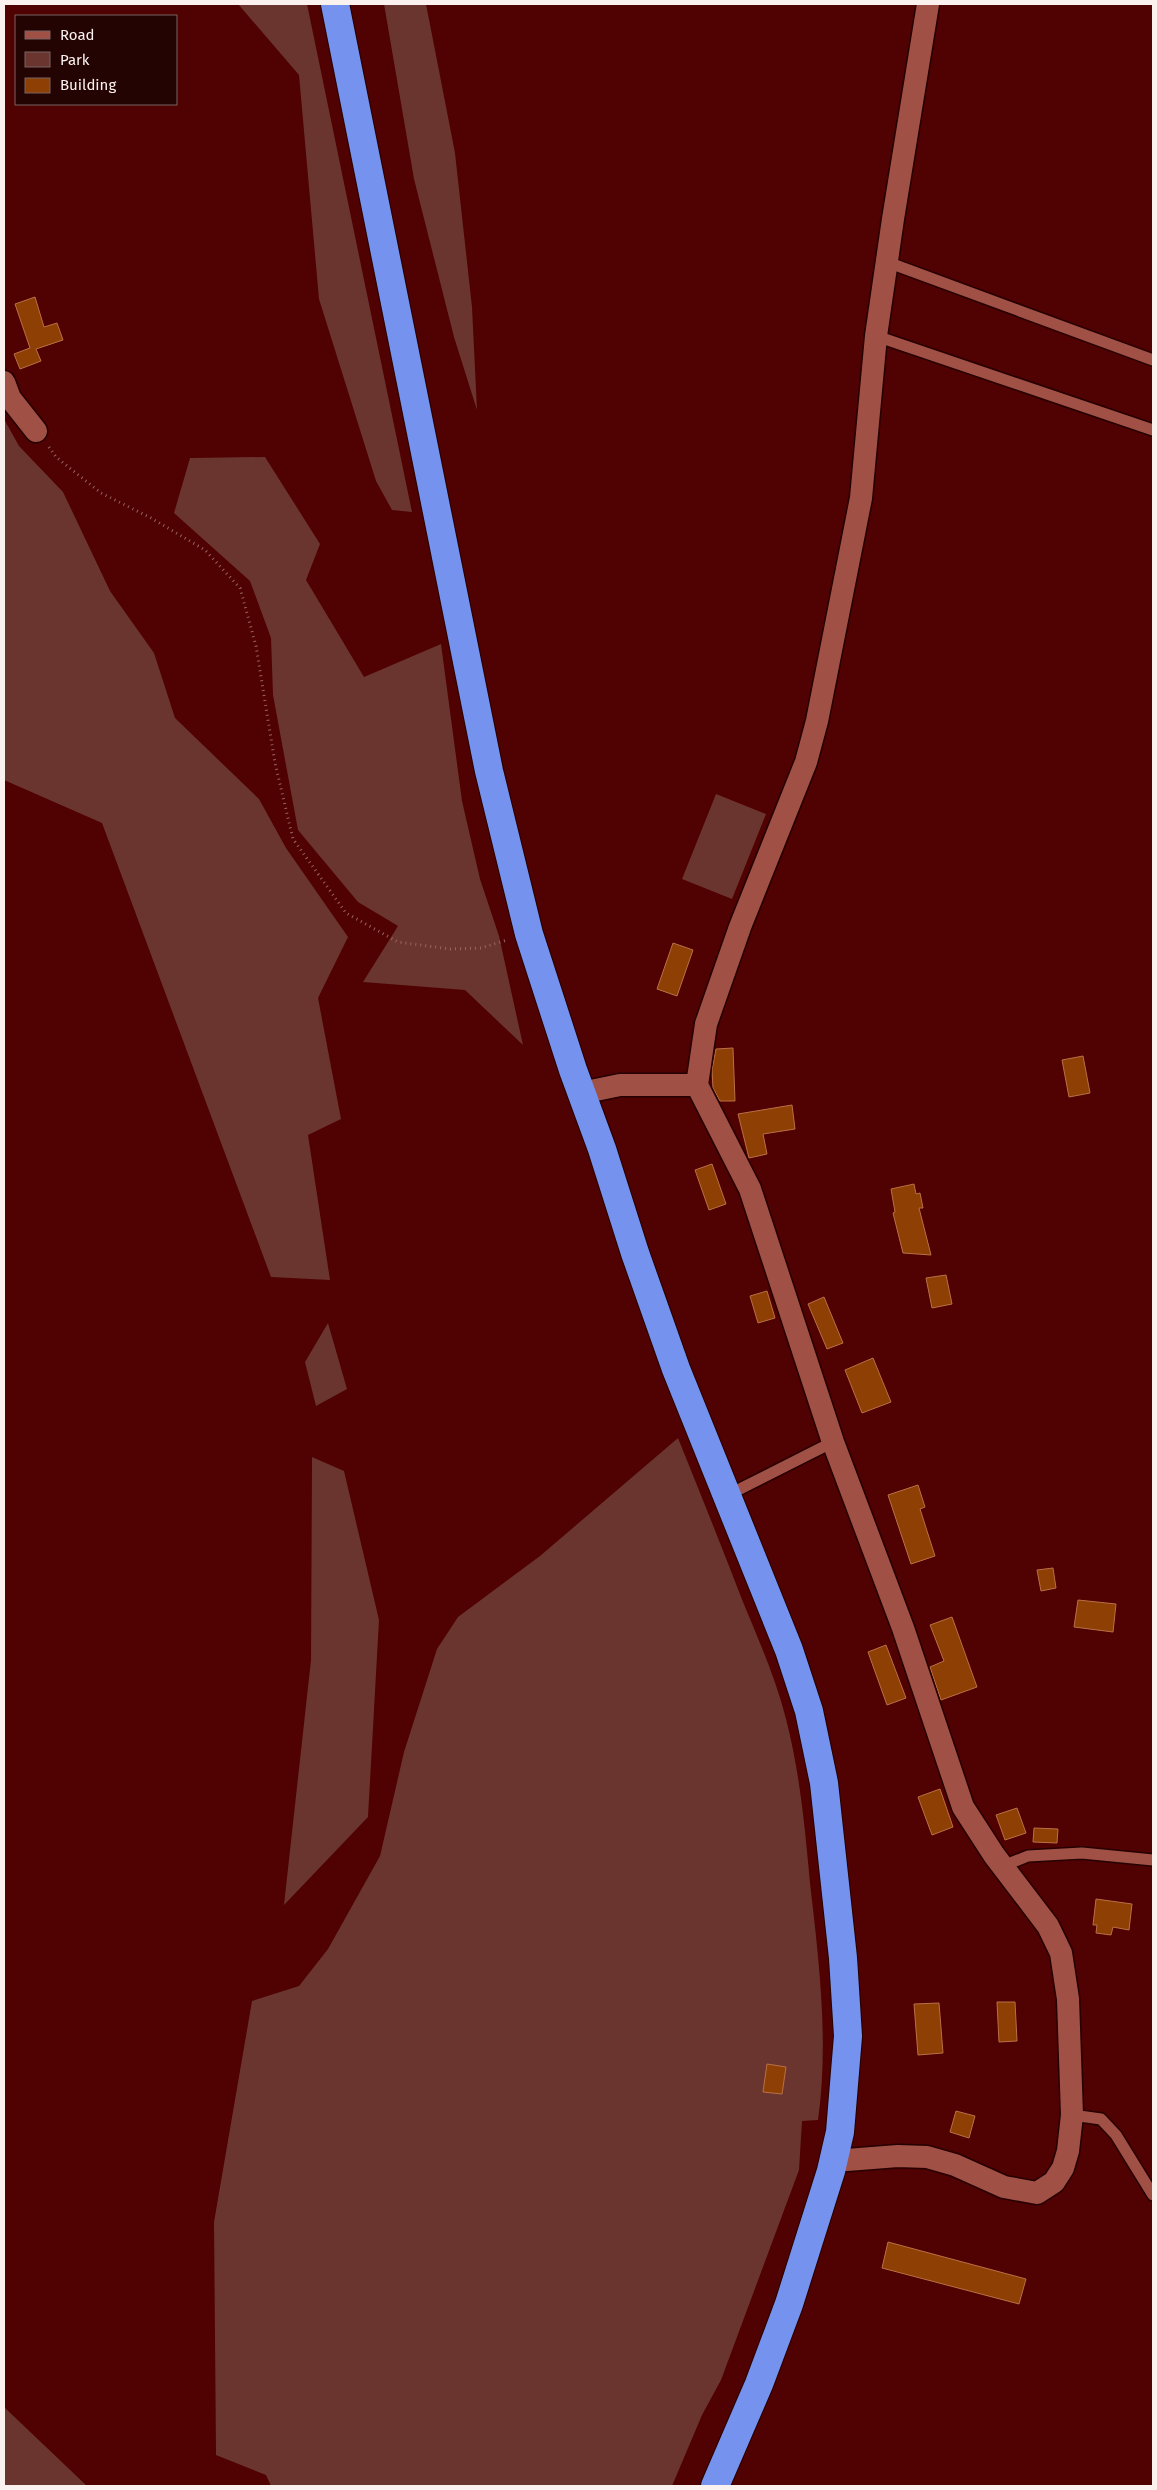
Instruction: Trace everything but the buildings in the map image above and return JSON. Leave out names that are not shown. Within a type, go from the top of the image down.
[{"type":"highway","points":[[335,4],[490,778],[529,934],[581,1093],[602,1149],[628,1235],[673,1360],[792,1659],[810,1712],[824,1784],[843,1958],[848,2036],[844,2098],[834,2161],[789,2304],[752,2400],[715,2486]]},
{"type":"street","points":[[834,2161],[898,2156],[927,2157],[955,2166],[1004,2187],[1037,2193],[1054,2182],[1063,2168],[1068,2151],[1072,2115],[1068,1999],[1061,1953],[1048,1926],[1003,1866],[963,1807],[900,1619],[833,1442],[750,1190],[697,1085],[706,1024],[740,926],[806,762],[817,721],[861,498],[876,336],[928,4]]},
{"type":"street","points":[[4,382],[10,398],[36,431]]},
{"type":"street","points":[[581,1093],[620,1085],[697,1085]]},
{"type":"lane","points":[[887,262],[1153,360]]},
{"type":"lane","points":[[876,336],[1153,430]]},
{"type":"lane","points":[[726,1496],[833,1442]]},
{"type":"lane","points":[[1003,1866],[1028,1856],[1073,1854],[1153,1860]]},
{"type":"lane","points":[[1072,2115],[1100,2119],[1116,2135],[1153,2196]]},
{"type":"path","points":[[36,431],[56,457],[101,493],[206,550],[240,588],[256,646],[275,763],[293,839],[346,913],[398,942],[450,949],[481,948],[529,934]]},
{"type":"green space","points":[[238,4],[307,4],[412,512],[392,510],[376,481],[319,299],[299,75]]},
{"type":"green space","points":[[384,4],[426,4],[455,153],[472,307],[477,410],[454,337],[414,179]]},
{"type":"green space","points":[[4,419],[19,446],[63,492],[110,591],[154,653],[175,718],[259,799],[286,848],[348,937],[318,998],[341,1119],[308,1135],[330,1280],[271,1277],[102,823],[4,780]]},
{"type":"green space","points":[[265,457],[320,544],[306,580],[364,677],[441,644],[462,801],[480,879],[499,936],[523,1045],[465,990],[363,982],[398,926],[358,902],[298,830],[273,695],[271,638],[250,581],[174,513],[190,458]]},
{"type":"green space","points":[[716,794],[766,814],[732,899],[682,879]]},
{"type":"green space","points":[[328,1323],[347,1389],[316,1406],[305,1362]]},
{"type":"green space","points":[[678,1438],[767,1660],[786,1719],[801,1801],[822,2001],[823,2061],[818,2120],[802,2121],[799,2170],[721,2380],[702,2415],[672,2486],[271,2486],[266,2475],[216,2455],[214,2222],[252,2001],[299,1986],[328,1949],[380,1856],[404,1752],[437,1649],[458,1617],[540,1556]]},
{"type":"green space","points":[[312,1457],[344,1471],[379,1620],[368,1817],[284,1905],[311,1660]]},
{"type":"green space","points":[[4,2407],[87,2486],[4,2486]]}]
